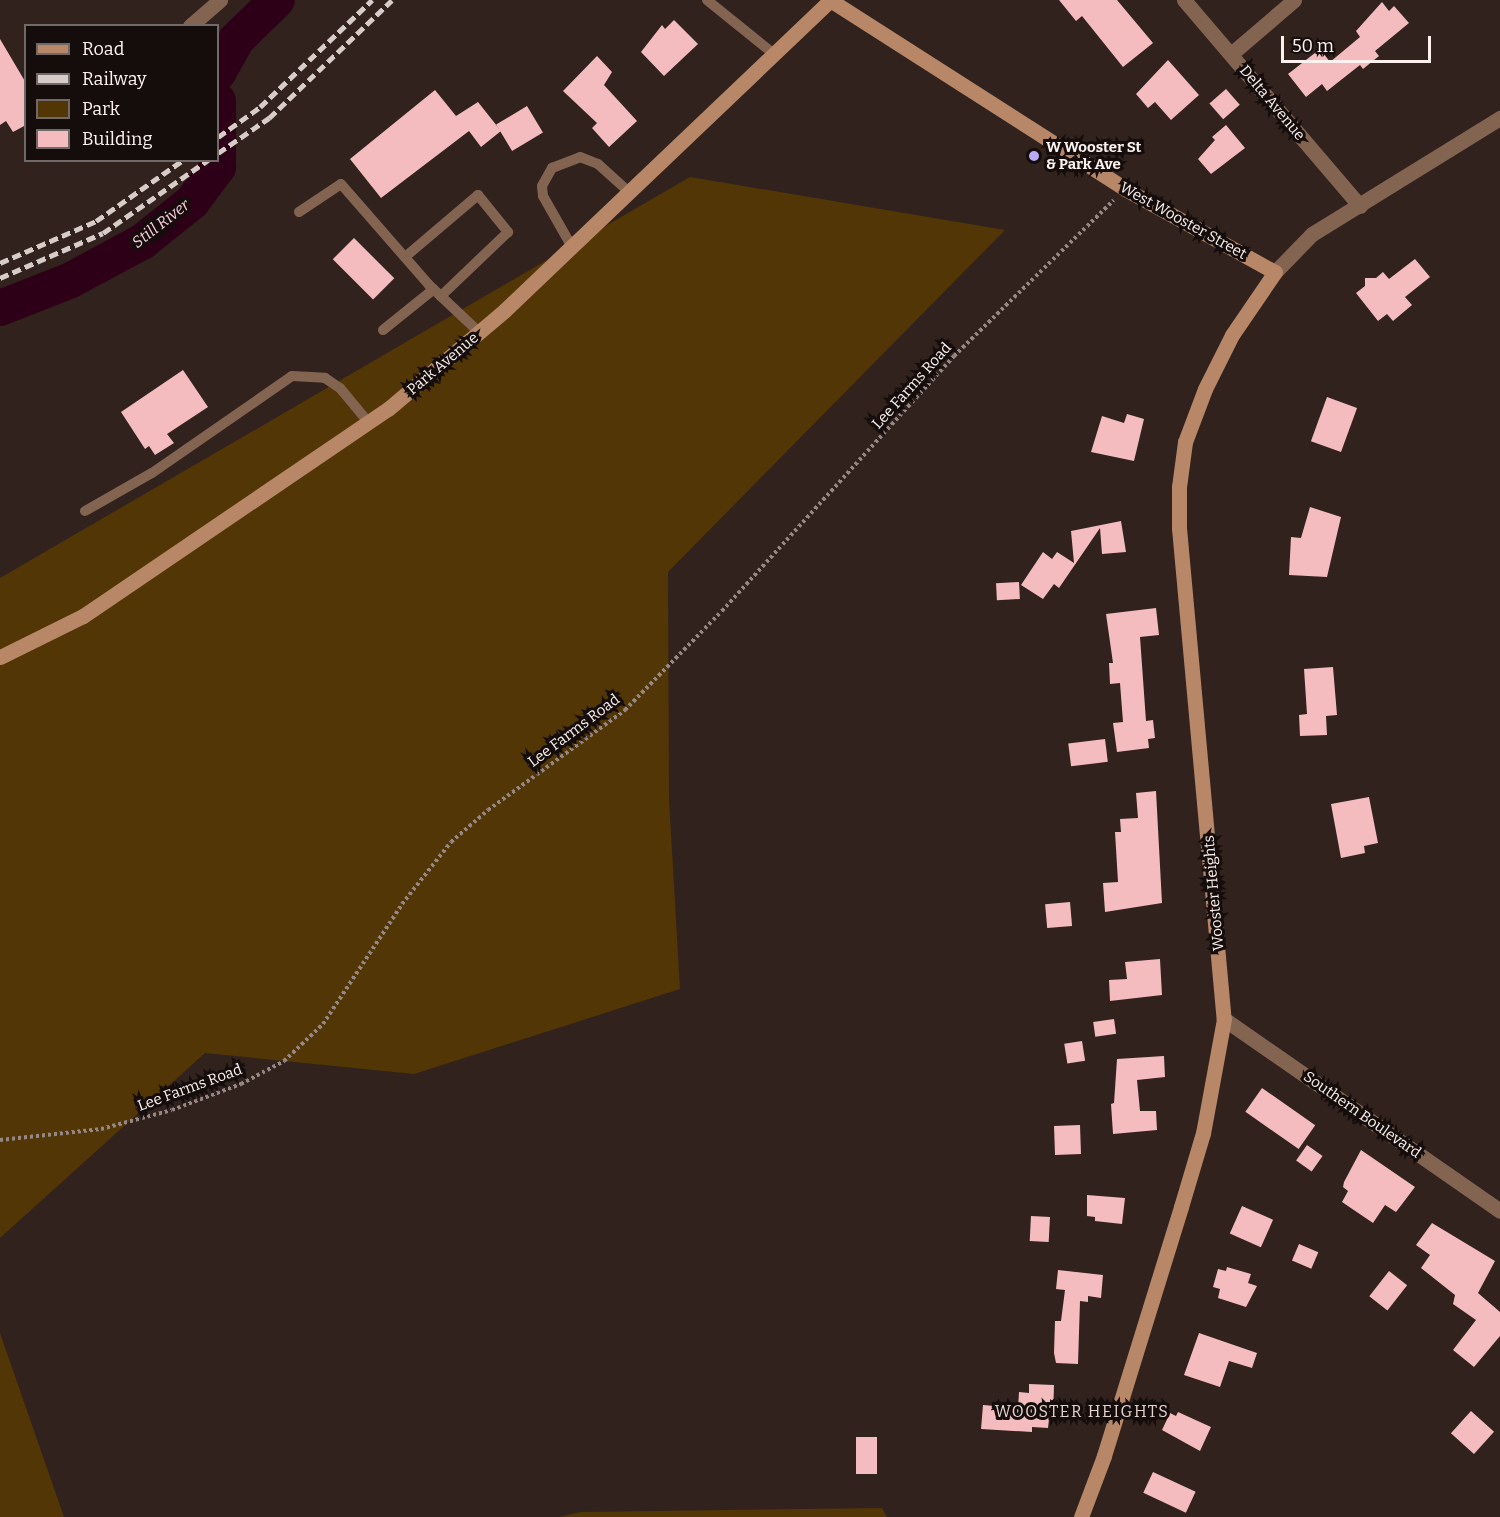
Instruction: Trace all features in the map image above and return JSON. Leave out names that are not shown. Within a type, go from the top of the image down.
[{"type":"main road","name":"Park Avenue","points":[[0,657],[83,616],[369,423],[480,333],[831,0]]},
{"type":"main road","name":"West Wooster Street","points":[[831,0],[1125,189],[1275,272]]},
{"type":"main road","name":"Wooster Heights","points":[[1081,1517],[1104,1456],[1203,1133],[1224,1019],[1179,528],[1179,487],[1185,442],[1205,389],[1232,335],[1275,272]]},
{"type":"street","points":[[192,24],[220,0]]},
{"type":"street","name":"Delta Avenue","points":[[1184,0],[1360,206]]},
{"type":"street","points":[[1231,54],[1294,0]]},
{"type":"street","points":[[1275,272],[1312,234],[1500,118]]},
{"type":"street","name":"Southern Boulevard","points":[[1224,1019],[1500,1211]]},
{"type":"lane","points":[[707,0],[774,54]]},
{"type":"lane","points":[[572,247],[543,196],[542,186],[552,168],[580,157],[603,168],[629,192]]},
{"type":"lane","points":[[299,212],[341,184],[437,293],[480,333]]},
{"type":"lane","points":[[383,330],[437,293],[508,232],[478,195],[405,257]]},
{"type":"lane","points":[[85,511],[152,473],[292,376],[325,378],[340,388],[369,423]]},
{"type":"path","name":"Lee Farms Road","points":[[0,1140],[101,1129],[172,1110],[241,1084],[284,1060],[323,1024],[402,904],[452,842],[488,810],[626,710],[722,611],[954,356],[1125,189]]},
{"type":"green space","points":[[690,177],[1005,230],[668,572],[669,799],[680,989],[414,1074],[205,1053],[0,1238],[0,578]]},
{"type":"green space","points":[[0,1333],[64,1517],[0,1517]]},
{"type":"green space","points":[[882,1508],[887,1517],[559,1517],[581,1512]]},
{"type":"building","points":[[1059,0],[1117,0],[1153,43],[1123,67],[1082,16],[1076,21]]},
{"type":"building","points":[[1382,2],[1389,11],[1394,6],[1409,23],[1375,51],[1379,56],[1363,69],[1360,65],[1327,91],[1322,84],[1306,97],[1288,74],[1320,49],[1330,62],[1360,37],[1356,31]]},
{"type":"building","points":[[674,20],[698,44],[664,76],[641,52],[662,25],[665,29]]},
{"type":"building","points":[[0,39],[24,80],[24,126],[13,132],[6,121],[0,125]]},
{"type":"building","points":[[597,56],[612,72],[604,85],[637,121],[609,147],[592,128],[597,123],[563,91]]},
{"type":"building","points":[[1168,60],[1199,95],[1171,120],[1155,102],[1148,108],[1136,94]]},
{"type":"building","points":[[1226,89],[1240,105],[1223,119],[1209,103]]},
{"type":"building","points":[[435,90],[456,116],[478,102],[501,131],[481,147],[469,131],[381,198],[350,159]]},
{"type":"building","points":[[527,106],[543,133],[512,151],[496,125]]},
{"type":"building","points":[[1226,125],[1245,148],[1211,174],[1198,159],[1215,140],[1212,137]]},
{"type":"building","points":[[354,238],[394,278],[373,300],[333,259]]},
{"type":"building","points":[[1415,259],[1430,277],[1405,297],[1412,305],[1393,321],[1387,314],[1378,321],[1356,293],[1365,286],[1365,278],[1376,278],[1383,272],[1389,279]]},
{"type":"building","points":[[183,370],[208,407],[167,434],[174,443],[155,455],[149,446],[145,449],[121,412]]},
{"type":"building","points":[[1327,397],[1357,408],[1341,452],[1311,441]]},
{"type":"building","points":[[1127,414],[1144,419],[1134,461],[1091,452],[1102,416],[1124,423]]},
{"type":"building","points":[[1310,507],[1341,517],[1327,577],[1289,575],[1291,537],[1301,538]]},
{"type":"building","points":[[1121,521],[1126,552],[1102,554],[1100,528],[1059,588],[1054,584],[1043,599],[1021,585],[1043,552],[1052,559],[1057,552],[1074,563],[1071,531]]},
{"type":"building","points":[[1019,582],[1020,599],[997,600],[996,583]]},
{"type":"building","points":[[1156,608],[1159,635],[1140,637],[1146,721],[1153,720],[1155,738],[1148,739],[1149,748],[1117,752],[1113,723],[1123,722],[1120,683],[1110,684],[1109,663],[1113,663],[1106,614]]},
{"type":"building","points":[[1333,667],[1337,715],[1326,716],[1327,735],[1300,736],[1299,715],[1307,714],[1304,669]]},
{"type":"building","points":[[1105,739],[1108,762],[1071,766],[1068,744]]},
{"type":"building","points":[[1156,791],[1162,903],[1105,912],[1103,883],[1118,882],[1115,832],[1121,832],[1120,819],[1138,818],[1136,793]]},
{"type":"building","points":[[1369,797],[1378,843],[1364,846],[1365,853],[1341,858],[1331,804]]},
{"type":"building","points":[[1070,902],[1072,926],[1047,928],[1045,904]]},
{"type":"building","points":[[1160,959],[1162,995],[1110,1001],[1109,980],[1127,979],[1125,962]]},
{"type":"building","points":[[1114,1019],[1116,1034],[1095,1037],[1093,1022]]},
{"type":"building","points":[[1082,1041],[1085,1061],[1067,1064],[1064,1044]]},
{"type":"building","points":[[1164,1056],[1165,1077],[1137,1080],[1140,1111],[1156,1111],[1157,1130],[1113,1134],[1111,1104],[1114,1103],[1117,1059]]},
{"type":"building","points":[[1262,1088],[1315,1125],[1299,1149],[1245,1112]]},
{"type":"building","points":[[1080,1125],[1081,1154],[1055,1155],[1054,1126]]},
{"type":"building","points":[[1307,1145],[1323,1156],[1312,1171],[1296,1161]]},
{"type":"building","points":[[1361,1150],[1415,1187],[1396,1212],[1385,1205],[1373,1223],[1342,1202],[1348,1191],[1343,1187],[1344,1182]]},
{"type":"building","points":[[1087,1195],[1125,1198],[1122,1224],[1095,1221],[1095,1217],[1087,1216]]},
{"type":"building","points":[[1242,1206],[1273,1220],[1261,1247],[1230,1233]]},
{"type":"building","points":[[1031,1216],[1050,1217],[1049,1242],[1030,1241]]},
{"type":"building","points":[[1432,1223],[1495,1261],[1478,1293],[1500,1312],[1500,1336],[1474,1367],[1453,1350],[1476,1320],[1453,1304],[1455,1295],[1421,1268],[1430,1255],[1416,1245]]},
{"type":"building","points":[[1299,1244],[1318,1252],[1311,1269],[1292,1261]]},
{"type":"building","points":[[1227,1267],[1251,1274],[1248,1283],[1257,1286],[1246,1307],[1218,1298],[1220,1289],[1213,1287],[1218,1269],[1226,1271]]},
{"type":"building","points":[[1058,1270],[1103,1275],[1101,1298],[1088,1296],[1088,1302],[1080,1301],[1078,1364],[1056,1363],[1055,1321],[1061,1321],[1065,1290],[1056,1289]]},
{"type":"building","points":[[1389,1271],[1407,1285],[1387,1310],[1369,1296]]},
{"type":"building","points":[[1199,1333],[1257,1353],[1252,1368],[1229,1361],[1220,1387],[1184,1375]]},
{"type":"building","points":[[1029,1384],[1054,1385],[1053,1419],[1049,1419],[1048,1428],[1032,1427],[1032,1432],[981,1429],[983,1405],[1018,1408],[1019,1392],[1029,1393]]},
{"type":"building","points":[[1471,1411],[1494,1432],[1474,1454],[1451,1433]]},
{"type":"building","points":[[1178,1412],[1211,1427],[1200,1451],[1162,1430],[1170,1413],[1176,1416]]},
{"type":"building","points":[[856,1437],[877,1437],[877,1474],[856,1474]]},
{"type":"building","points":[[1153,1472],[1196,1492],[1186,1513],[1143,1493]]},
{"type":"waterway","name":"Still River","points":[[219,71],[236,40],[277,0]]},
{"type":"waterway","name":"Still River","points":[[0,308],[71,280],[142,242],[192,202],[218,167],[218,162]]},
{"type":"railway","points":[[219,136],[260,107],[372,0]]},
{"type":"railway","points":[[219,152],[269,118],[392,0]]},
{"type":"railway","points":[[0,263],[96,221],[180,162]]},
{"type":"railway","points":[[0,278],[103,233],[205,162]]},
{"type":"place","name":"W Wooster St & Park Ave","points":[[1034,156]]},
{"type":"district","name":"WOOSTER HEIGHTS","points":[[1082,1412]]}]
